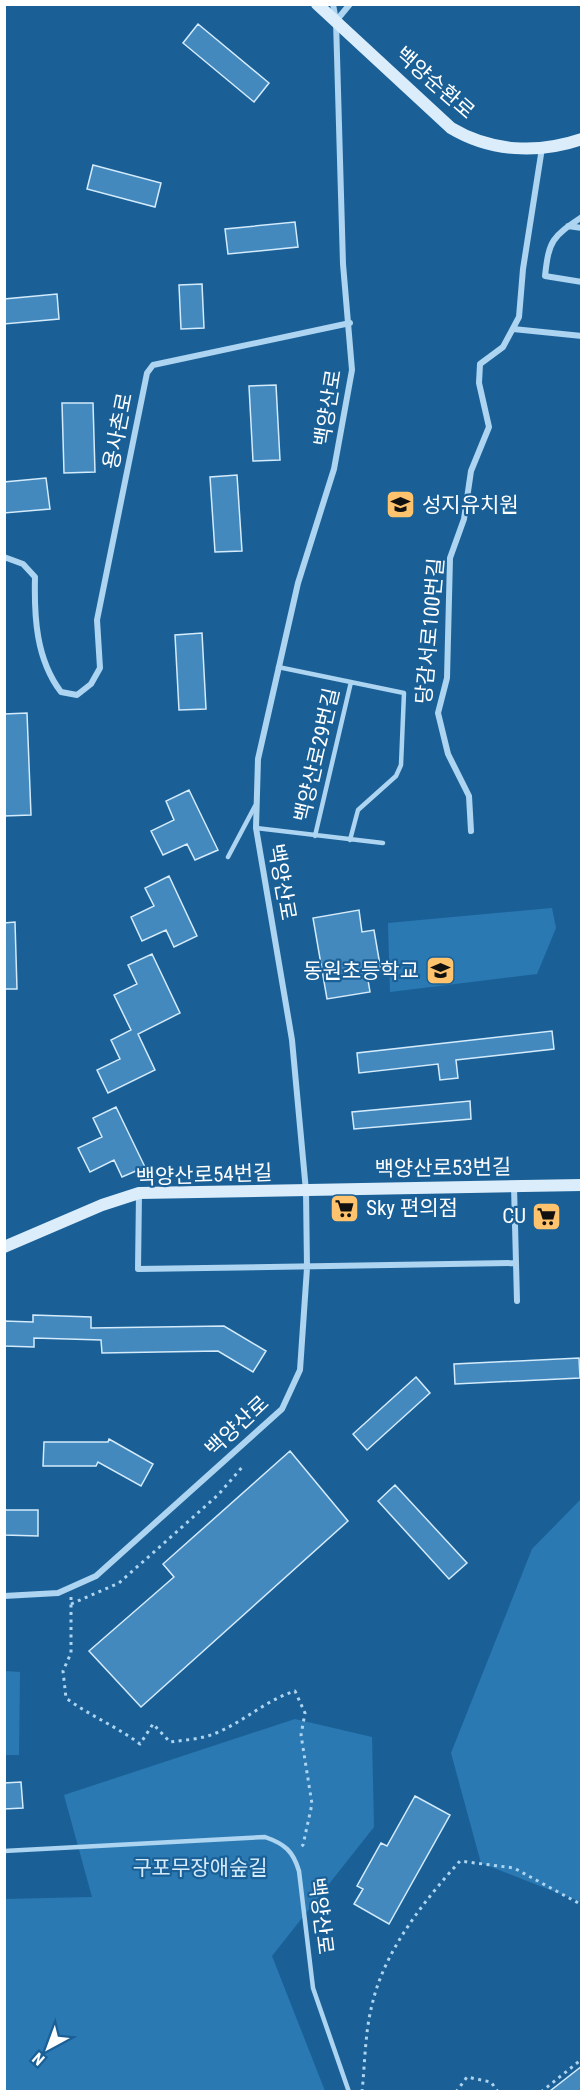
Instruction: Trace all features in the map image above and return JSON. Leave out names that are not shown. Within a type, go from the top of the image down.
[{"type":"street","name":"백양순환로","points":[[317,4],[451,128],[478,141],[496,146],[542,148],[582,140]]},
{"type":"street","name":"백양산로","points":[[4,1596],[58,1593],[96,1576],[282,1409],[300,1370],[307,1268],[306,1191],[292,1040],[256,828],[255,806],[258,759],[278,667],[298,584],[342,438],[352,369],[344,264],[336,21],[333,4]]},
{"type":"street","points":[[336,21],[350,4]]},
{"type":"street","points":[[542,148],[523,268],[519,317],[513,328],[582,336]]},
{"type":"street","points":[[582,217],[555,235],[550,244],[545,276],[582,282]]},
{"type":"street","points":[[568,226],[582,228]]},
{"type":"street","name":"용사촌로","points":[[4,557],[22,564],[35,577],[38,638],[45,665],[62,692],[78,695],[91,684],[100,668],[97,620],[147,373],[153,365],[350,324]]},
{"type":"street","name":"당감서로100번길","points":[[471,831],[469,796],[448,754],[438,713],[447,678],[450,558],[464,519],[471,471],[489,427],[479,383],[480,364],[503,347],[513,328]]},
{"type":"street","name":"백양산로53번길","points":[[306,1191],[582,1185]]},
{"type":"street","points":[[513,1186],[517,1301]]},
{"type":"street","name":"백양산로54번길","points":[[4,1246],[102,1205],[139,1193],[306,1191]]},
{"type":"street","points":[[139,1193],[138,1269],[516,1263]]},
{"type":"lane","name":"백양산로29번길","points":[[256,828],[350,840],[357,810],[396,776],[401,765],[404,693],[278,667]]},
{"type":"lane","name":"백양산로29번길","points":[[315,836],[351,682]]},
{"type":"lane","points":[[228,857],[255,806]]},
{"type":"lane","points":[[350,840],[384,843]]},
{"type":"lane","name":"백양산로","points":[[4,1851],[265,1837],[281,1842],[294,1854],[299,1871],[314,1988],[349,2091]]},
{"type":"path","points":[[244,1465],[218,1495],[119,1583],[71,1604],[71,1653],[63,1671],[66,1698],[90,1716],[122,1730],[140,1744],[153,1724],[170,1742],[215,1734],[257,1712],[274,1698],[295,1691],[305,1713],[301,1735],[312,1804],[303,1845],[294,1854]]},
{"type":"path","points":[[362,2091],[372,2005],[387,1962],[438,1885],[460,1861],[514,1868],[582,1905]]},
{"type":"path","points":[[542,2091],[582,2059]]},
{"type":"path","points":[[456,2091],[467,2077],[490,2082],[498,2091]]},
{"type":"green space","points":[[552,908],[556,928],[537,974],[390,992],[388,923]]},
{"type":"green space","points":[[581,1499],[581,1902],[481,1863],[451,1753],[532,1549]]},
{"type":"green space","points":[[5,1671],[20,1672],[19,1755],[5,1755]]},
{"type":"green space","name":"구포무장애숲길","points":[[295,1719],[372,1737],[374,1827],[272,1956],[325,2091],[5,2091],[4,1899],[92,1897],[64,1795]]},
{"type":"building","points":[[198,24],[269,83],[254,102],[183,43]]},
{"type":"building","points":[[93,165],[161,183],[155,207],[87,189]]},
{"type":"building","points":[[295,222],[298,247],[228,254],[225,229]]},
{"type":"building","points":[[202,284],[204,328],[181,329],[179,285]]},
{"type":"building","points":[[57,294],[59,319],[4,324],[4,299]]},
{"type":"building","points":[[276,385],[280,460],[253,461],[249,386]]},
{"type":"building","points":[[62,403],[93,403],[95,472],[64,473]]},
{"type":"building","points":[[237,475],[242,551],[215,552],[210,477]]},
{"type":"building","points":[[46,478],[50,509],[4,513],[4,482]]},
{"type":"building","points":[[202,633],[206,709],[179,710],[175,635]]},
{"type":"building","points":[[27,713],[31,815],[4,816],[4,714]]},
{"type":"building","points":[[189,790],[218,850],[195,860],[187,844],[163,855],[151,831],[174,820],[166,801]]},
{"type":"building","points":[[169,876],[197,936],[174,947],[166,930],[142,941],[131,917],[154,906],[145,888]]},
{"type":"building","points":[[359,910],[362,932],[374,930],[381,971],[367,974],[370,992],[327,999],[313,918]]},
{"type":"building","points":[[15,922],[17,989],[4,989],[4,923]]},
{"type":"building","points":[[152,954],[180,1013],[138,1034],[155,1070],[108,1093],[97,1070],[120,1059],[111,1040],[131,1030],[114,995],[137,984],[128,965]]},
{"type":"building","points":[[552,1031],[554,1049],[456,1060],[458,1078],[440,1080],[438,1064],[359,1073],[357,1053]]},
{"type":"building","points":[[470,1101],[471,1119],[354,1129],[352,1112]]},
{"type":"building","points":[[116,1107],[145,1167],[122,1177],[114,1160],[90,1172],[78,1148],[102,1137],[93,1118]]},
{"type":"building","points":[[33,1315],[91,1317],[91,1328],[224,1326],[266,1351],[253,1372],[218,1351],[102,1353],[101,1340],[34,1338],[34,1347],[4,1346],[4,1321],[33,1322]]},
{"type":"building","points":[[579,1358],[580,1378],[455,1384],[454,1364]]},
{"type":"building","points":[[416,1377],[430,1393],[367,1450],[353,1434]]},
{"type":"building","points":[[109,1439],[153,1464],[141,1486],[98,1462],[96,1466],[43,1466],[44,1442],[108,1442]]},
{"type":"building","points":[[290,1451],[348,1521],[141,1707],[89,1651],[174,1577],[163,1564]]},
{"type":"building","points":[[395,1485],[467,1563],[449,1579],[378,1501]]},
{"type":"building","points":[[4,1510],[38,1510],[38,1536],[4,1535]]},
{"type":"building","points":[[21,1782],[23,1808],[4,1809],[4,1783]]},
{"type":"building","points":[[415,1796],[450,1815],[389,1924],[354,1904],[363,1889],[357,1886],[381,1843],[387,1846]]},
{"type":"building","points":[[582,2066],[582,2091],[550,2091]]},
{"type":"place","name":"성지유치원","points":[[401,505]]},
{"type":"place","name":"동원초등학교","points":[[440,971]]},
{"type":"place","name":"Sky 편의점","points":[[345,1208]]},
{"type":"place","name":"CU","points":[[547,1216]]}]
